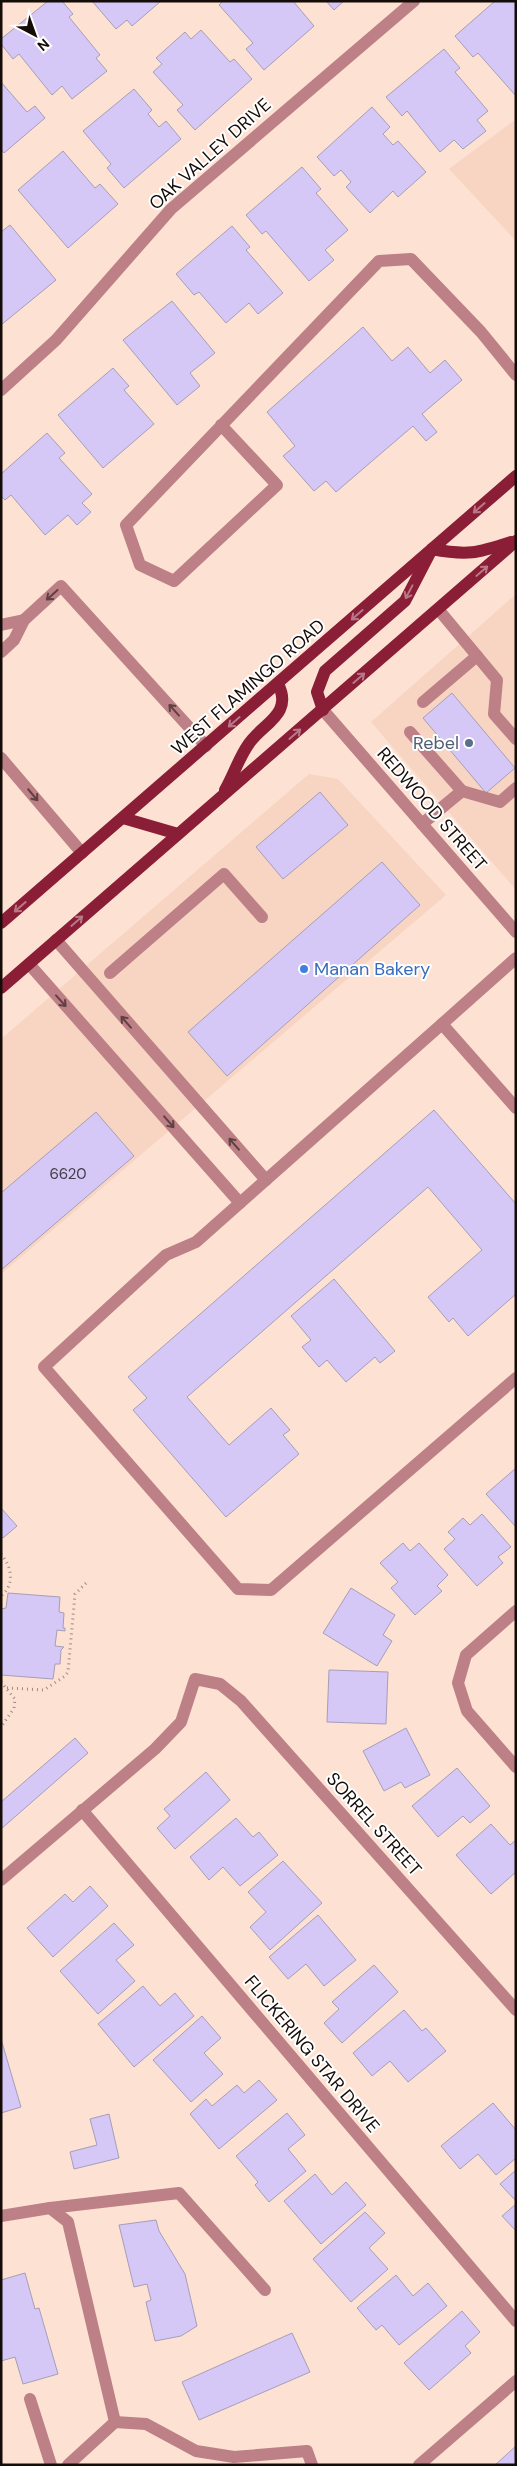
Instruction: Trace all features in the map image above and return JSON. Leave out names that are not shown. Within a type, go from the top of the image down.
[{"type":"main road","name":"WEST FLAMINGO ROAD","points":[[1,923],[516,476]]},
{"type":"main road","points":[[323,710],[317,692],[325,671],[405,600],[432,549],[462,555],[484,551],[516,541]]},
{"type":"main road","points":[[1,988],[516,541]]},
{"type":"main road","points":[[223,795],[248,744],[278,713],[282,703],[282,693],[278,684]]},
{"type":"main road","points":[[123,818],[178,834]]},
{"type":"street","name":"OAK VALLEY DRIVE","points":[[1,390],[56,340],[171,209],[414,1]]},
{"type":"street","points":[[222,425],[277,485],[174,580],[140,565],[126,525],[222,425],[379,262],[410,258],[480,332],[516,375]]},
{"type":"street","points":[[1,652],[14,640],[24,620],[61,586],[206,746]]},
{"type":"street","points":[[438,609],[497,680],[494,714],[516,739]]},
{"type":"street","points":[[1,625],[24,620]]},
{"type":"street","points":[[423,702],[477,656]]},
{"type":"street","name":"REDWOOD STREET","points":[[323,710],[516,932]]},
{"type":"street","points":[[410,732],[462,791],[500,802],[516,788]]},
{"type":"street","points":[[1,758],[82,853]]},
{"type":"street","points":[[422,824],[462,791]]},
{"type":"street","points":[[110,973],[224,874],[262,917]]},
{"type":"street","points":[[56,940],[266,1180]]},
{"type":"street","points":[[516,958],[196,1242],[166,1256],[44,1367],[238,1589],[271,1590],[516,1378]]},
{"type":"street","points":[[29,964],[240,1203]]},
{"type":"street","points":[[442,1024],[516,1108]]},
{"type":"street","points":[[516,1611],[466,1655],[458,1683],[467,1711],[516,1767]]},
{"type":"street","name":"SORREL STREET","points":[[82,1810],[155,1749],[181,1722],[195,1679],[220,1684],[241,1701],[516,2010]]},
{"type":"street","points":[[1,1880],[82,1810]]},
{"type":"street","name":"FLICKERING STAR DRIVE","points":[[82,1810],[516,2321]]},
{"type":"street","points":[[1,2216],[50,2208],[178,2193],[266,2290]]},
{"type":"street","points":[[50,2208],[68,2222],[115,2422]]},
{"type":"street","points":[[419,2465],[516,2381]]},
{"type":"street","points":[[30,2400],[51,2465]]},
{"type":"street","points":[[68,2465],[115,2422],[146,2424],[196,2451],[234,2461],[307,2451],[312,2465]]},
{"type":"path","points":[[1,1554],[8,1566],[11,1578],[10,1586],[1,1596]]},
{"type":"path","points":[[7,1688],[44,1690],[65,1676],[72,1633],[75,1594],[88,1581]]},
{"type":"path","points":[[1,1682],[15,1699],[14,1708],[1,1727]]},
{"type":"shaded area","points":[[516,119],[516,241],[449,169]]},
{"type":"shaded area","points":[[516,594],[516,890],[371,722]]},
{"type":"shaded area","points":[[309,774],[338,779],[446,895],[1,1274],[1,1039]]},
{"type":"building","points":[[48,1],[62,1],[73,14],[69,17],[100,55],[96,58],[107,71],[72,99],[62,86],[52,95],[19,54],[13,59],[1,44],[1,39]]},
{"type":"building","points":[[92,1],[161,1],[132,26],[127,20],[116,29]]},
{"type":"building","points":[[223,1],[293,1],[314,26],[264,70],[246,49],[253,43],[219,5]]},
{"type":"building","points":[[326,1],[344,1],[334,10]]},
{"type":"building","points":[[495,1],[516,1],[516,96],[478,53],[473,57],[455,36]]},
{"type":"building","points":[[201,30],[230,62],[234,59],[252,79],[195,130],[177,110],[183,105],[153,72],[162,64],[156,58],[185,32],[191,39]]},
{"type":"building","points":[[444,49],[460,68],[455,72],[488,111],[477,120],[486,131],[463,149],[454,140],[440,152],[407,111],[402,116],[386,97]]},
{"type":"building","points":[[1,82],[27,112],[35,106],[45,118],[4,153],[1,149]]},
{"type":"building","points":[[134,89],[152,110],[148,114],[159,127],[166,121],[181,139],[124,188],[107,168],[111,164],[83,131]]},
{"type":"building","points":[[372,107],[390,127],[383,134],[393,145],[398,141],[426,172],[398,197],[393,191],[370,213],[346,187],[351,182],[341,170],[334,176],[317,157]]},
{"type":"building","points":[[63,151],[95,188],[100,184],[118,204],[68,248],[18,190]]},
{"type":"building","points":[[302,167],[321,189],[316,193],[348,230],[325,250],[334,260],[309,281],[266,231],[262,234],[246,215]]},
{"type":"building","points":[[10,225],[56,280],[1,325],[1,232]]},
{"type":"building","points":[[232,226],[250,247],[246,250],[283,293],[258,314],[249,303],[226,323],[199,292],[194,295],[176,274]]},
{"type":"building","points":[[172,301],[215,353],[190,373],[200,386],[177,405],[123,340]]},
{"type":"building","points":[[363,327],[392,361],[408,347],[430,373],[445,360],[462,380],[422,414],[437,432],[426,441],[413,426],[336,492],[326,481],[314,491],[283,456],[295,446],[267,412]]},
{"type":"building","points":[[113,368],[129,386],[124,390],[154,424],[103,468],[58,415]]},
{"type":"building","points":[[47,433],[65,453],[59,458],[92,494],[82,503],[91,512],[77,525],[68,515],[45,535],[11,495],[5,500],[1,496],[1,474]]},
{"type":"building","points":[[452,693],[515,768],[486,793],[423,718]]},
{"type":"building","points":[[320,792],[348,825],[283,879],[256,847]]},
{"type":"building","name":"Manan Bakery","points":[[382,862],[420,905],[227,1076],[188,1032]]},
{"type":"building","points":[[434,1110],[516,1204],[516,1294],[468,1336],[453,1318],[449,1322],[428,1297],[482,1250],[428,1187],[187,1397],[229,1445],[271,1408],[290,1430],[283,1435],[299,1454],[226,1517],[133,1410],[147,1398],[128,1377]]},
{"type":"building","points":[[96,1112],[134,1156],[1,1270],[1,1193]]},
{"type":"building","points":[[334,1279],[395,1351],[380,1363],[375,1357],[346,1382],[327,1360],[319,1367],[302,1347],[311,1340],[291,1316]]},
{"type":"building","points":[[516,1468],[516,1527],[486,1494]]},
{"type":"building","points":[[1,1508],[17,1526],[3,1538],[1,1536]]},
{"type":"building","points":[[482,1514],[511,1547],[498,1557],[503,1563],[477,1586],[444,1549],[455,1539],[448,1532],[463,1518],[470,1525]]},
{"type":"building","points":[[403,1543],[410,1551],[419,1543],[448,1575],[437,1586],[442,1591],[415,1615],[391,1588],[398,1582],[380,1563]]},
{"type":"building","points":[[351,1588],[395,1615],[383,1635],[392,1641],[377,1666],[323,1633]]},
{"type":"building","points":[[8,1593],[60,1597],[59,1612],[64,1613],[63,1628],[65,1628],[65,1631],[57,1630],[55,1646],[64,1647],[61,1650],[60,1664],[55,1664],[53,1679],[1,1675],[1,1609],[6,1608]]},
{"type":"building","points":[[329,1670],[388,1672],[386,1724],[327,1722]]},
{"type":"building","points":[[406,1728],[430,1775],[405,1788],[401,1782],[384,1791],[363,1751]]},
{"type":"building","points":[[75,1738],[88,1753],[1,1829],[1,1802]]},
{"type":"building","points":[[457,1768],[490,1806],[470,1823],[463,1816],[438,1837],[412,1806]]},
{"type":"building","points":[[206,1772],[230,1800],[175,1849],[157,1828],[170,1816],[164,1809]]},
{"type":"building","points":[[236,1818],[253,1837],[259,1832],[278,1855],[240,1886],[223,1867],[209,1880],[190,1857]]},
{"type":"building","points":[[491,1824],[510,1845],[516,1840],[516,1872],[491,1894],[456,1855]]},
{"type":"building","points":[[283,1861],[322,1903],[270,1950],[250,1927],[266,1912],[248,1892]]},
{"type":"building","points":[[90,1886],[108,1906],[53,1957],[27,1928],[65,1894],[73,1902]]},
{"type":"building","points":[[318,1915],[356,1960],[324,1986],[306,1964],[288,1979],[269,1957]]},
{"type":"building","points":[[114,1923],[134,1945],[116,1960],[135,1981],[98,2014],[60,1971]]},
{"type":"building","points":[[374,1965],[398,1992],[342,2043],[324,2023],[339,2009],[332,2002]]},
{"type":"building","points":[[143,1986],[160,2006],[175,1993],[194,2016],[134,2067],[98,2024]]},
{"type":"building","points":[[404,2010],[422,2031],[426,2028],[446,2051],[408,2082],[390,2061],[372,2076],[353,2053]]},
{"type":"building","points":[[202,2016],[221,2038],[204,2053],[223,2074],[191,2102],[153,2060]]},
{"type":"building","points":[[1,2039],[21,2107],[1,2113]]},
{"type":"building","points":[[259,2080],[277,2100],[219,2149],[190,2114],[206,2099],[212,2106],[237,2085],[244,2093]]},
{"type":"building","points":[[493,2103],[516,2130],[516,2158],[496,2175],[478,2154],[460,2169],[441,2146]]},
{"type":"building","points":[[287,2113],[305,2135],[288,2149],[306,2171],[269,2202],[255,2185],[258,2182],[236,2156]]},
{"type":"building","points":[[109,2114],[119,2158],[74,2169],[70,2152],[97,2145],[90,2119]]},
{"type":"building","points":[[516,2170],[516,2201],[500,2184]]},
{"type":"building","points":[[315,2174],[332,2195],[346,2182],[366,2205],[321,2244],[284,2201]]},
{"type":"building","points":[[516,2204],[516,2231],[502,2216]]},
{"type":"building","points":[[365,2212],[385,2233],[369,2248],[388,2269],[351,2302],[313,2259]]},
{"type":"building","points":[[156,2220],[159,2231],[185,2274],[197,2326],[181,2336],[155,2341],[146,2302],[151,2300],[147,2284],[134,2287],[119,2225]]},
{"type":"building","points":[[25,2273],[35,2309],[39,2308],[58,2374],[23,2384],[15,2357],[1,2361],[1,2280]]},
{"type":"building","points":[[396,2275],[413,2296],[428,2283],[447,2306],[399,2345],[382,2325],[376,2330],[357,2308]]},
{"type":"building","points":[[462,2311],[480,2332],[465,2346],[471,2353],[429,2390],[404,2363]]},
{"type":"building","points":[[292,2333],[310,2372],[199,2420],[182,2382]]},
{"type":"building","points":[[516,2446],[516,2465],[495,2465]]},
{"type":"place","name":"Rebel","points":[[469,743]]},
{"type":"place","name":"Manan Bakery","points":[[304,969]]}]
